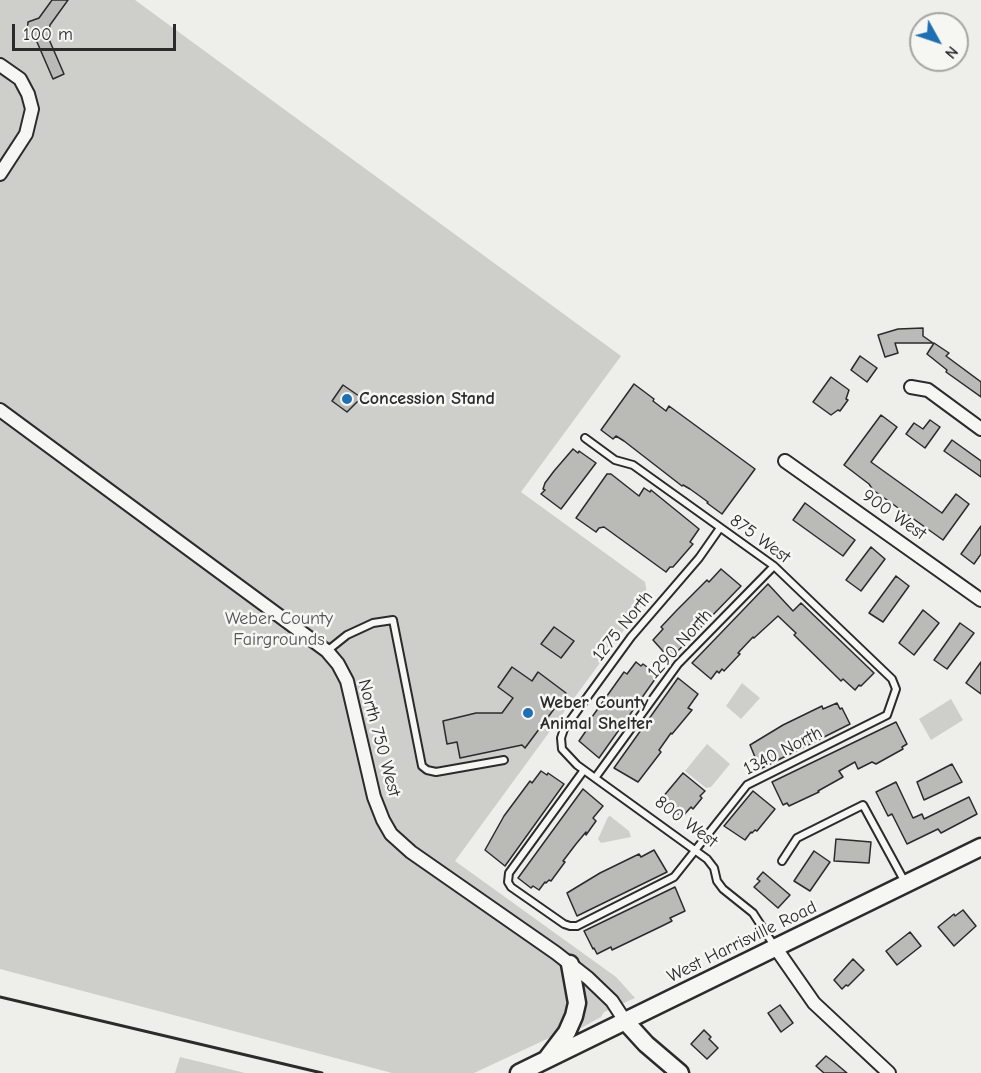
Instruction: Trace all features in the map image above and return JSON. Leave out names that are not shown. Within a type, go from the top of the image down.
[{"type":"main road","name":"West Harrisville Road","points":[[519,1073],[981,847]]},
{"type":"main road","points":[[546,1060],[567,1032],[574,1016],[577,1003],[570,964]]},
{"type":"main road","points":[[625,1021],[646,1044],[680,1073]]},
{"type":"street","points":[[0,65],[20,79],[28,94],[32,109],[26,134],[0,174]]},
{"type":"street","points":[[911,387],[928,390],[981,429]]},
{"type":"street","name":"North 750 West","points":[[0,410],[327,651],[338,664],[347,681],[375,797],[382,820],[391,834],[411,852],[570,964],[603,990],[625,1021]]},
{"type":"street","name":"900 West","points":[[785,461],[981,600]]},
{"type":"street","name":"800 West","points":[[775,947],[814,1003],[889,1073]]},
{"type":"lane","name":"875 West","points":[[585,438],[615,460],[633,465],[774,566],[892,679],[896,689]]},
{"type":"lane","name":"1275 North","points":[[562,749],[561,738],[571,720],[631,637],[699,558],[720,528]]},
{"type":"lane","name":"1290 North","points":[[595,778],[678,664],[774,566]]},
{"type":"lane","points":[[327,651],[347,635],[373,623],[393,620],[422,766],[436,772],[504,760]]},
{"type":"lane","name":"1340 North","points":[[584,770],[509,873],[508,882],[511,887],[570,926],[577,926],[674,878],[694,849],[747,785],[886,715],[896,689]]},
{"type":"lane","name":"800 West","points":[[562,749],[584,770],[707,859],[714,868],[717,881],[723,889],[753,913],[775,947]]},
{"type":"lane","points":[[782,861],[797,838],[863,805],[906,884]]},
{"type":"green space","name":"Weber County Fairgrounds","points":[[0,0],[135,0],[621,356],[521,492],[645,582],[647,593],[643,604],[455,861],[616,977],[635,998],[604,1012],[601,1017],[581,1028],[577,1025],[474,1073],[392,1073],[0,969]]},
{"type":"green space","points":[[742,683],[760,698],[741,719],[726,706]]},
{"type":"green space","points":[[951,699],[963,720],[931,740],[919,719]]},
{"type":"green space","points":[[707,744],[730,764],[711,787],[706,788],[685,771]]},
{"type":"green space","points":[[610,816],[629,831],[631,837],[601,843],[598,839]]},
{"type":"green space","points":[[180,1057],[245,1073],[175,1073]]},
{"type":"building","points":[[52,0],[68,0],[50,25],[48,37],[64,74],[53,79],[37,42],[27,35],[28,22],[39,18]]},
{"type":"building","points":[[923,328],[923,336],[933,343],[895,343],[898,353],[885,357],[878,335],[898,329]]},
{"type":"building","points":[[934,343],[949,353],[946,356],[981,382],[981,397],[946,372],[947,370],[927,354]]},
{"type":"building","points":[[860,356],[877,368],[867,382],[851,370]]},
{"type":"building","points":[[831,377],[849,390],[846,399],[848,400],[840,411],[831,415],[813,402]]},
{"type":"building","points":[[634,384],[666,411],[669,406],[755,469],[722,514],[624,441],[616,436],[613,439],[601,430]]},
{"type":"building","name":"Concession Stand","points":[[343,385],[359,396],[358,401],[347,412],[332,401]]},
{"type":"building","points":[[881,415],[897,427],[871,462],[942,513],[956,494],[969,504],[943,540],[873,490],[869,484],[844,465]]},
{"type":"building","points":[[930,420],[940,427],[925,448],[906,434],[914,423],[923,429]]},
{"type":"building","points":[[952,440],[981,461],[981,477],[944,451]]},
{"type":"building","points":[[573,449],[596,463],[561,509],[541,494],[545,490],[543,489],[545,483]]},
{"type":"building","points":[[607,474],[611,474],[639,496],[644,488],[650,492],[651,490],[699,529],[690,542],[693,544],[666,572],[604,527],[599,528],[596,532],[576,518]]},
{"type":"building","points":[[805,503],[855,540],[843,556],[793,520]]},
{"type":"building","points":[[981,526],[981,554],[974,564],[961,554]]},
{"type":"building","points":[[871,547],[885,559],[861,591],[846,580]]},
{"type":"building","points":[[721,569],[741,586],[670,659],[653,640],[663,629],[661,627],[677,610]]},
{"type":"building","points":[[896,576],[909,586],[883,622],[869,613]]},
{"type":"building","points":[[768,584],[793,611],[801,603],[874,673],[855,690],[843,679],[841,681],[778,616],[753,637],[724,671],[722,669],[719,673],[717,671],[711,679],[692,663]]},
{"type":"building","points":[[923,610],[939,623],[914,655],[899,643]]},
{"type":"building","points":[[960,623],[974,633],[947,669],[934,660]]},
{"type":"building","points":[[554,627],[574,641],[561,658],[541,644]]},
{"type":"building","points":[[636,662],[641,666],[643,664],[658,675],[599,758],[579,741],[588,728],[586,726],[624,672],[627,674]]},
{"type":"building","points":[[981,662],[981,694],[966,683]]},
{"type":"building","name":"Weber County Animal Shelter","points":[[512,667],[532,681],[538,672],[566,693],[525,748],[522,745],[460,758],[457,742],[447,744],[443,721],[476,713],[502,713],[513,698],[498,687]]},
{"type":"building","points":[[678,678],[698,694],[688,708],[692,710],[671,733],[659,750],[661,752],[638,782],[614,768]]},
{"type":"building","points":[[837,703],[850,724],[760,769],[750,745],[783,725],[822,706],[823,709]]},
{"type":"building","points":[[896,722],[907,744],[902,747],[903,749],[876,764],[872,762],[858,769],[855,762],[839,771],[843,777],[819,792],[789,806],[787,803],[783,805],[772,782]]},
{"type":"building","points":[[952,764],[962,782],[924,800],[917,782]]},
{"type":"building","points":[[541,771],[564,784],[505,866],[485,850],[504,816],[530,781],[532,783]]},
{"type":"building","points":[[683,773],[705,791],[693,809],[691,807],[681,817],[662,798]]},
{"type":"building","points":[[896,782],[913,818],[922,814],[924,819],[969,797],[977,814],[941,833],[938,829],[907,844],[892,814],[888,816],[876,792]]},
{"type":"building","points":[[583,789],[603,806],[593,818],[596,821],[563,861],[565,862],[551,881],[545,882],[539,890],[533,886],[531,888],[518,878]]},
{"type":"building","points":[[753,791],[775,809],[757,831],[751,832],[745,840],[724,826]]},
{"type":"building","points":[[836,839],[871,842],[869,863],[834,861]]},
{"type":"building","points":[[654,850],[667,872],[577,916],[567,893],[600,873],[639,854],[641,857]]},
{"type":"building","points":[[814,851],[830,862],[810,891],[794,881]]},
{"type":"building","points":[[763,872],[790,895],[778,908],[754,887],[760,881],[757,879]]},
{"type":"building","points":[[675,887],[685,911],[670,918],[672,921],[662,926],[612,950],[611,947],[597,954],[584,931]]},
{"type":"building","points":[[963,910],[976,926],[954,946],[938,927]]},
{"type":"building","points":[[910,932],[921,946],[897,965],[886,951]]},
{"type":"building","points":[[853,959],[864,970],[842,989],[834,980]]},
{"type":"building","points":[[780,1005],[793,1023],[781,1032],[768,1013]]},
{"type":"building","points":[[704,1030],[718,1048],[707,1059],[691,1044]]},
{"type":"building","points":[[826,1056],[847,1073],[824,1073],[816,1066]]},
{"type":"railway","points":[[0,997],[322,1073]]},
{"type":"place","name":"Concession Stand","points":[[347,399]]},
{"type":"place","name":"Weber County Animal Shelter","points":[[528,713]]}]
